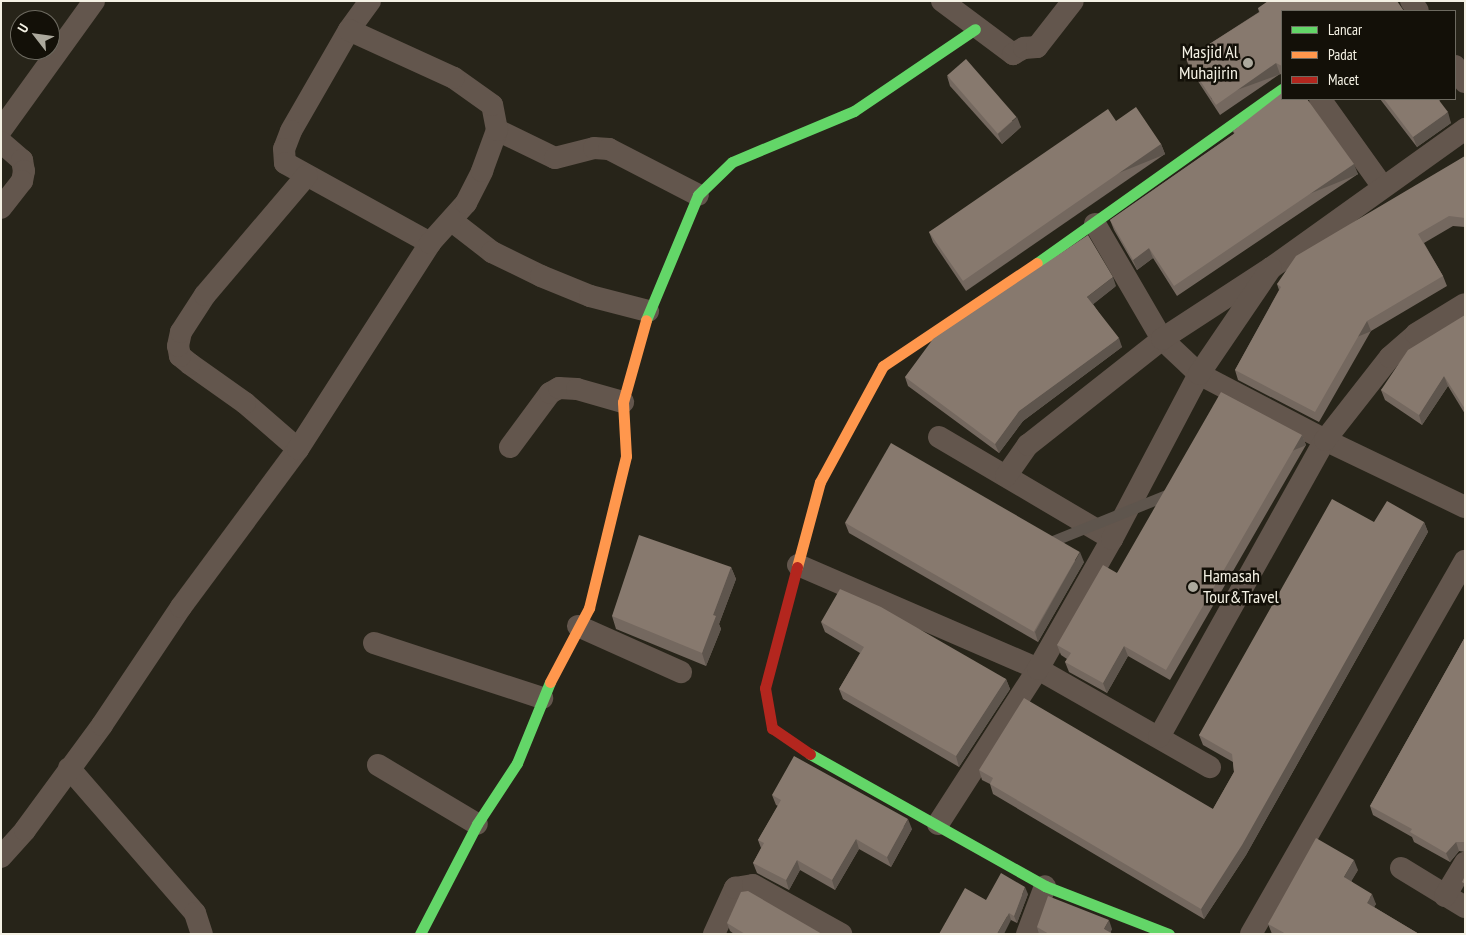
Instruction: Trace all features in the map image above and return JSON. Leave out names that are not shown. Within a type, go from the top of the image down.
[{"type":"street","points":[[1,130],[94,1]]},
{"type":"street","points":[[370,1],[348,30],[284,149],[285,163],[430,243]]},
{"type":"street","points":[[942,1],[975,29],[1013,54],[1024,48],[1037,47],[1073,1]]},
{"type":"street","points":[[420,934],[478,824],[517,763],[542,698],[589,608],[626,456],[623,402],[648,311],[698,195],[732,162],[854,111],[975,29]]},
{"type":"street","points":[[1,857],[25,830],[102,725],[181,607],[298,449],[430,243],[452,222],[482,171],[497,130],[492,105],[454,78],[348,30]]},
{"type":"street","points":[[1456,68],[1465,82]]},
{"type":"street","points":[[1169,934],[1045,886],[793,744],[772,728],[765,688],[820,482],[883,366],[1095,224],[1281,90]]},
{"type":"street","points":[[1321,100],[1383,187]]},
{"type":"street","points":[[1006,476],[1028,445],[1162,339],[1271,268],[1465,129]]},
{"type":"street","points":[[497,130],[556,158],[594,148],[610,150],[698,195]]},
{"type":"street","points":[[1,142],[22,160],[24,171],[22,181],[1,208]]},
{"type":"street","points":[[298,449],[245,403],[180,356],[178,346],[181,332],[205,295],[307,175]]},
{"type":"street","points":[[452,222],[492,252],[541,276],[590,296],[648,311]]},
{"type":"street","points":[[1095,224],[1162,339],[1199,374],[1325,440],[1465,507]]},
{"type":"street","points":[[938,824],[1038,669],[1112,538],[1199,374],[1271,268]]},
{"type":"street","points":[[1159,737],[1325,440],[1390,357],[1416,334],[1465,304]]},
{"type":"street","points":[[510,447],[550,393],[559,388],[577,389],[623,402]]},
{"type":"street","points":[[939,437],[1112,538]]},
{"type":"street","points":[[1251,934],[1465,560]]},
{"type":"street","points":[[798,564],[1038,669],[1210,767]]},
{"type":"street","points":[[578,626],[681,672]]},
{"type":"street","points":[[374,643],[542,698]]},
{"type":"street","points":[[378,765],[478,824]]},
{"type":"street","points":[[69,768],[195,913],[202,934]]},
{"type":"street","points":[[1445,896],[1465,863]]},
{"type":"street","points":[[1401,868],[1465,907]]},
{"type":"street","points":[[714,934],[735,888],[753,884],[841,934]]},
{"type":"street","points":[[1027,934],[1045,886]]},
{"type":"building","points":[[1268,1],[1397,1],[1403,10],[1281,10],[1281,66],[1276,63],[1216,105],[1186,59],[1260,12],[1258,8]]},
{"type":"building","points":[[966,59],[1017,117],[998,134],[947,75]]},
{"type":"building","points":[[1281,94],[1281,100],[1308,100],[1354,164],[1174,286],[1149,248],[1133,260],[1110,220],[1235,133],[1233,131]]},
{"type":"building","points":[[1385,100],[1439,100],[1448,112],[1413,137]]},
{"type":"building","points":[[1136,107],[1161,144],[963,281],[929,232],[1108,109],[1116,121]]},
{"type":"building","points":[[1465,156],[1465,218],[1449,216],[1418,234],[1443,276],[1367,321],[1315,412],[1235,370],[1281,287],[1277,284],[1296,256]]},
{"type":"building","points":[[1088,235],[1113,277],[1087,297],[1119,338],[1019,411],[995,444],[905,377],[933,339]]},
{"type":"building","points":[[1465,315],[1465,409],[1444,376],[1419,415],[1381,390],[1408,350]]},
{"type":"building","points":[[1221,392],[1302,435],[1166,670],[1124,646],[1103,683],[1065,662],[1071,653],[1057,645],[1103,565],[1117,573]]},
{"type":"building","points":[[891,443],[1080,552],[1034,632],[845,523]]},
{"type":"building","points":[[1332,499],[1374,522],[1387,501],[1424,522],[1242,845],[1201,909],[990,784],[993,778],[979,770],[1024,698],[1213,809],[1234,772],[1232,754],[1199,735]]},
{"type":"building","points":[[639,535],[731,567],[713,615],[716,616],[702,653],[612,616]]},
{"type":"building","points":[[840,589],[881,607],[1006,679],[956,756],[839,689],[864,647],[821,622]]},
{"type":"building","points":[[1465,637],[1465,842],[1456,842],[1446,853],[1410,832],[1412,829],[1370,806]]},
{"type":"building","points":[[794,756],[908,819],[887,857],[856,839],[832,880],[797,860],[786,880],[753,863],[764,843],[758,840],[781,800],[772,795]]},
{"type":"building","points":[[1316,838],[1354,860],[1344,877],[1372,894],[1367,903],[1419,934],[1286,934],[1268,924]]},
{"type":"building","points":[[1001,873],[1025,887],[1014,916],[1009,913],[997,934],[939,934],[965,888],[986,900]]},
{"type":"building","points":[[748,891],[822,934],[745,934],[727,923],[741,892]]},
{"type":"building","points":[[1048,896],[1109,920],[1104,929],[1113,934],[1049,934],[1037,927]]},
{"type":"traffic: fast","points":[[646,320],[698,195],[732,162],[854,111],[975,29]]},
{"type":"traffic: fast","points":[[1037,263],[1281,90]]},
{"type":"traffic: fast","points":[[420,934],[477,824],[517,763],[550,682]]},
{"type":"traffic: fast","points":[[810,754],[1045,886],[1169,934]]},
{"type":"traffic: slow","points":[[797,567],[820,482],[883,366],[1037,263]]},
{"type":"traffic: slow","points":[[550,682],[589,608],[626,456],[623,402],[646,320]]},
{"type":"traffic: jam","points":[[797,567],[765,688],[772,728],[810,754]]},
{"type":"place","name":"Masjid Al Muhajirin","points":[[1248,63]]},
{"type":"place","name":"Hamasah Tour&Travel","points":[[1193,587]]}]
